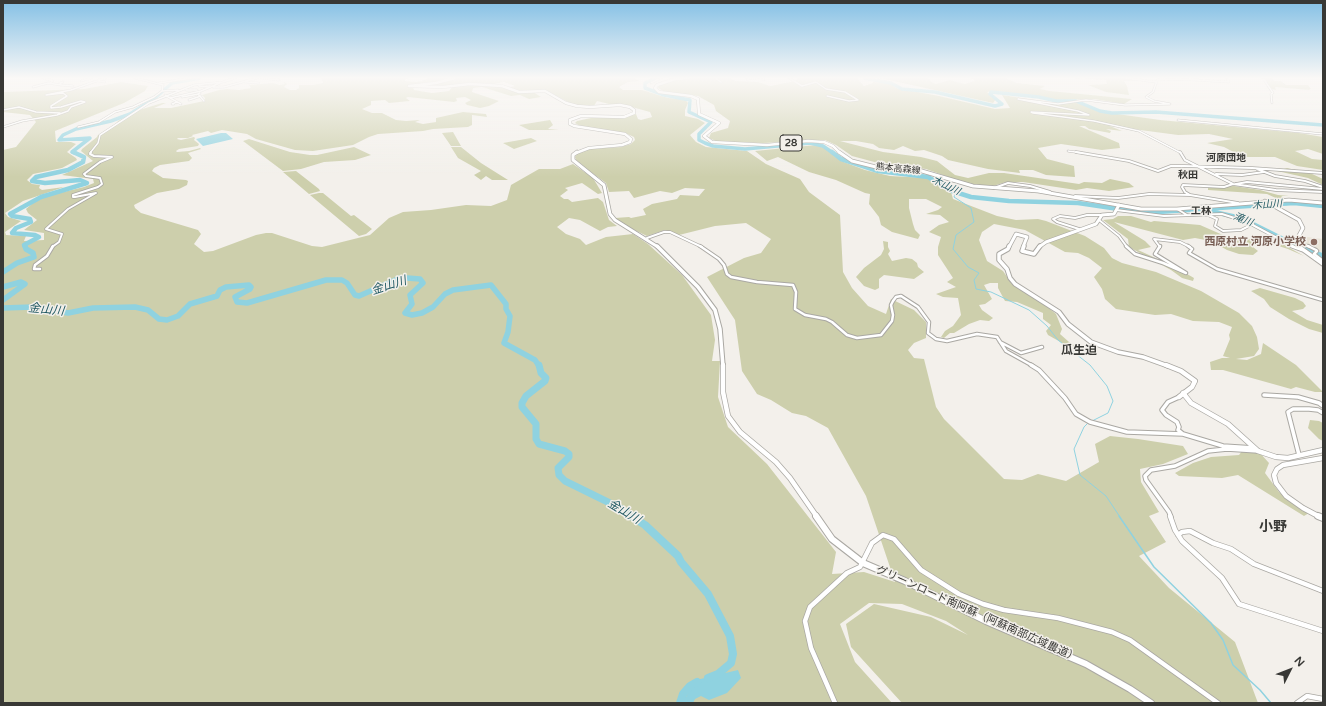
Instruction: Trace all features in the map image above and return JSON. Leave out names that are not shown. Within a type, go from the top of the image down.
[{"type":"main road","name":"熊本高森線","points":[[699,111],[699,114],[719,123],[715,128],[704,134],[704,138],[708,141],[718,143],[767,145],[808,141],[824,142],[837,148],[845,157],[872,166],[887,169],[922,170],[964,184],[1057,194],[1141,209],[1177,209],[1238,203],[1297,200],[1323,203]]},
{"type":"street","points":[[34,111],[45,113],[66,112]]},
{"type":"street","points":[[78,127],[99,122],[119,111]]},
{"type":"street","points":[[40,270],[34,269],[35,264],[49,253],[51,248],[59,242],[62,234],[46,229],[68,209],[96,192],[75,197],[73,197],[73,195],[98,187],[102,184],[100,178],[86,176],[84,174],[100,162],[112,157],[94,156],[90,154],[98,143],[100,135],[138,111]]},
{"type":"street","name":"グリーンロード南阿蘇（阿蘇南部広域農道）","points":[[634,111],[634,114],[624,117],[581,116],[570,120],[570,124],[574,126],[625,134],[631,139],[630,142],[622,146],[589,148],[579,151],[572,158],[577,164],[604,185],[610,214],[614,220],[621,226],[647,238],[664,251],[698,287],[715,310],[720,329],[723,352],[723,392],[726,410],[731,420],[740,432],[776,462],[790,478],[832,539],[863,563],[906,581],[986,621],[1086,664],[1130,689],[1151,703]]},
{"type":"street","points":[[1078,111],[1089,115],[1031,112],[1136,130],[1179,151],[1185,160],[1233,184],[1276,190],[1323,192]]},
{"type":"street","points":[[3,127],[22,121],[66,112]]},
{"type":"street","points":[[1178,120],[1323,134]]},
{"type":"street","points":[[1068,151],[1129,161],[1158,171],[1171,166],[1197,166],[1323,173]]},
{"type":"street","points":[[1252,168],[1275,176],[1313,183],[1323,188]]},
{"type":"street","points":[[1214,174],[1242,175],[1264,172]]},
{"type":"street","points":[[1190,195],[1185,192],[1182,187],[1183,185],[1224,187],[1247,182],[1323,188]]},
{"type":"street","points":[[1071,196],[1118,198],[1149,194],[1190,195],[1238,203]]},
{"type":"street","points":[[1267,202],[1295,216],[1301,222],[1303,228],[1297,243],[1302,250]]},
{"type":"street","points":[[1079,229],[1057,222],[1053,219],[1060,216],[1076,218],[1087,215],[1114,214],[1119,206]]},
{"type":"street","points":[[1177,209],[1187,215]]},
{"type":"street","points":[[1116,210],[1152,215],[1222,214],[1253,224],[1290,246],[1302,250],[1323,263]]},
{"type":"street","points":[[1102,215],[1096,224],[1046,242],[1039,247],[1034,254],[1022,250],[1027,237],[1016,234],[1008,249],[999,254],[999,260],[1007,269],[1010,278],[1015,284],[1059,312],[1068,324],[1092,342],[1118,352],[1143,357],[1181,371],[1195,381],[1192,387],[1168,402],[1162,410],[1176,422],[1179,427],[1178,430],[1183,434]]},
{"type":"street","points":[[1208,215],[1217,220],[1215,226],[1223,231],[1241,230],[1253,224]]},
{"type":"street","points":[[1099,220],[1119,236],[1127,248],[1135,254],[1184,273],[1186,273],[1155,254],[1154,252],[1160,247],[1154,239],[1180,242],[1192,249],[1189,253],[1193,256],[1217,268],[1323,300]]},
{"type":"street","points":[[647,238],[664,232],[670,232],[695,243],[714,254],[724,265],[727,274],[731,277],[751,282],[793,285],[796,292],[795,309],[805,315],[826,319],[832,322],[847,335],[857,338],[881,335],[892,321],[893,315],[891,305],[893,301],[896,297],[901,296],[918,306],[929,322],[928,333],[936,339],[948,341],[977,334],[997,337],[1010,354],[1027,362],[1039,370],[1065,398],[1076,414],[1103,427],[1127,432],[1183,434],[1223,446],[1256,450],[1276,457],[1288,458],[1323,450]]},
{"type":"street","points":[[1299,235],[1302,237],[1302,244],[1317,251],[1314,254],[1323,263]]},
{"type":"street","points":[[999,341],[1021,353],[1042,347]]},
{"type":"street","points":[[1181,395],[1191,403],[1228,424],[1256,450]]},
{"type":"street","points":[[1264,395],[1282,395],[1320,403],[1323,406]]},
{"type":"street","points":[[1299,456],[1288,412],[1293,409],[1309,409],[1318,410],[1323,413]]},
{"type":"street","points":[[1256,450],[1216,450],[1208,452],[1175,466],[1150,470],[1147,473],[1146,480],[1169,512],[1172,524],[1178,536],[1222,578],[1239,604],[1323,631]]},
{"type":"street","points":[[1323,458],[1283,465],[1277,469],[1274,475],[1276,483],[1286,496],[1303,508],[1323,518]]},
{"type":"street","points":[[1178,536],[1182,532],[1190,531],[1213,543],[1235,551],[1254,564],[1323,590]]},
{"type":"street","points":[[835,703],[811,648],[806,632],[805,621],[810,607],[847,573],[860,568],[872,543],[883,535],[890,536],[921,570],[959,594],[983,604],[1004,610],[1058,618],[1112,632],[1130,640],[1218,703]]},
{"type":"street","points":[[1297,703],[1307,696],[1323,699]]},
{"type":"shaded area","name":"西原村立 河原小学校","points":[[1307,237],[1323,239],[1323,253],[1304,245]]},
{"type":"green space","points":[[3,111],[104,111],[55,131],[56,142],[71,142],[76,144],[67,152],[77,160],[62,168],[33,174],[27,180],[32,184],[40,185],[39,188],[42,190],[64,187],[23,201],[5,213],[8,217],[21,221],[5,232],[6,235],[26,236],[24,241],[44,240],[44,233],[24,230],[37,220],[28,213],[26,209],[33,203],[47,196],[94,183],[93,179],[62,175],[93,161],[81,151],[82,149],[98,135],[112,128],[118,121],[136,111],[367,111],[372,113],[382,113],[396,120],[420,120],[415,122],[423,124],[436,122],[436,118],[463,112],[486,114],[487,117],[472,115],[472,125],[468,127],[378,134],[353,145],[313,151],[295,150],[256,139],[247,134],[222,130],[211,133],[208,131],[192,135],[193,136],[188,138],[178,138],[177,139],[181,140],[194,137],[194,140],[199,144],[198,146],[179,149],[176,151],[177,152],[201,149],[188,153],[192,158],[189,161],[160,165],[152,171],[163,178],[186,180],[188,181],[187,185],[179,189],[157,193],[134,205],[135,208],[141,213],[198,230],[201,234],[194,244],[204,252],[213,251],[256,235],[266,233],[272,233],[312,246],[322,247],[370,235],[389,218],[403,212],[466,205],[491,206],[507,200],[511,185],[539,169],[560,169],[573,164],[593,178],[602,193],[598,194],[582,183],[565,188],[568,190],[560,196],[572,202],[598,198],[603,202],[609,220],[617,226],[608,227],[600,231],[580,220],[569,218],[557,227],[566,234],[580,239],[586,245],[606,237],[633,234],[648,244],[682,275],[711,315],[715,340],[712,361],[720,361],[718,397],[728,427],[767,464],[836,552],[832,574],[864,572],[895,582],[866,496],[828,428],[806,416],[792,413],[771,400],[757,394],[742,371],[735,320],[707,277],[744,258],[761,253],[771,239],[746,223],[715,226],[679,235],[665,230],[647,236],[624,225],[615,218],[631,218],[646,215],[643,209],[652,204],[677,199],[680,195],[699,196],[705,189],[685,188],[672,193],[660,191],[634,198],[629,191],[609,192],[606,183],[577,162],[575,157],[577,154],[589,149],[621,147],[631,144],[635,140],[634,137],[625,133],[582,127],[575,123],[577,121],[591,118],[624,117],[636,114],[638,119],[641,120],[652,117],[650,112],[646,111],[685,111],[685,116],[698,119],[705,123],[690,135],[696,142],[706,147],[747,151],[766,164],[800,179],[809,192],[840,215],[843,272],[852,288],[868,306],[886,314],[891,299],[914,310],[926,322],[926,338],[914,343],[908,350],[914,358],[924,359],[936,407],[944,419],[1004,479],[1022,480],[1038,474],[1066,481],[1099,462],[1095,444],[1110,436],[1183,446],[1188,454],[1163,464],[1140,469],[1141,482],[1159,512],[1149,516],[1166,542],[1139,556],[1169,588],[1235,642],[1258,703],[902,703],[851,647],[846,624],[874,604],[931,617],[968,635],[946,621],[902,604],[869,603],[840,624],[855,662],[892,703],[3,703],[3,150],[16,147],[36,122],[30,115]]},
{"type":"green space","points":[[716,111],[1100,111],[1160,120],[1299,133],[1323,137],[1323,154],[1308,149],[1295,151],[1312,159],[1323,160],[1323,170],[1297,166],[1275,157],[1243,157],[1224,147],[1207,143],[1233,139],[1209,134],[1178,135],[1110,126],[1122,131],[1106,129],[1111,131],[1110,133],[1089,129],[1085,126],[1079,126],[1119,143],[1120,148],[1102,150],[1061,144],[1038,148],[1047,159],[1074,166],[1075,177],[1046,175],[1033,170],[1019,170],[1020,173],[988,169],[948,160],[942,156],[924,150],[915,151],[903,146],[894,150],[879,148],[873,144],[856,141],[840,141],[883,152],[921,157],[937,161],[955,175],[968,178],[989,173],[1004,173],[1079,184],[1084,182],[1102,183],[1110,179],[1129,183],[1134,187],[1109,191],[1087,188],[1076,190],[1023,182],[1006,182],[993,186],[975,185],[926,169],[895,167],[852,156],[836,145],[825,140],[763,143],[718,142],[709,138],[711,133],[728,128],[730,121]]},
{"type":"green space","points":[[550,120],[553,125],[548,129],[559,130],[529,130],[519,125]]},
{"type":"green space","points":[[453,132],[461,146],[451,146],[442,133]]},
{"type":"green space","points":[[531,138],[537,141],[514,149],[503,143]]},
{"type":"green space","points":[[249,139],[290,152],[310,155],[317,155],[354,147],[371,155],[355,160],[324,162],[301,169],[283,171],[243,141]]},
{"type":"green space","points":[[816,145],[832,150],[841,161],[865,170],[890,176],[926,178],[951,192],[953,199],[997,216],[1016,220],[1038,219],[1046,221],[1085,236],[1104,248],[1112,258],[1122,263],[1156,272],[1201,291],[1239,313],[1252,326],[1257,337],[1259,349],[1254,356],[1236,359],[1247,360],[1261,354],[1263,343],[1296,365],[1323,392],[1315,392],[1296,387],[1291,389],[1223,370],[1211,370],[1210,362],[1222,358],[1230,358],[1223,356],[1230,339],[1229,335],[1232,327],[1219,322],[1193,321],[1171,314],[1155,315],[1116,309],[1105,299],[1102,289],[1094,277],[1102,268],[1089,258],[1078,253],[1065,252],[1025,230],[994,224],[982,232],[979,240],[987,261],[1003,271],[1012,284],[1040,301],[1056,314],[1062,329],[1060,334],[1077,347],[1064,344],[1048,335],[1046,331],[1051,325],[1043,319],[1043,313],[1017,302],[1005,301],[998,288],[998,283],[984,285],[992,299],[985,304],[979,305],[982,310],[993,318],[989,321],[980,320],[969,324],[954,333],[950,333],[944,338],[941,337],[945,331],[953,326],[961,315],[958,298],[943,297],[936,294],[956,287],[947,282],[953,278],[938,255],[938,247],[941,237],[929,232],[939,225],[949,222],[940,215],[926,214],[942,207],[926,199],[909,199],[909,208],[913,224],[915,230],[920,235],[918,239],[892,232],[881,225],[879,217],[869,204],[870,194],[836,180],[809,172],[778,157],[767,161],[755,151]]},
{"type":"green space","points":[[451,147],[461,147],[481,163],[508,180],[492,180],[486,176],[481,180],[474,175],[481,171],[458,158]]},
{"type":"green space","points":[[1287,168],[1310,173],[1323,179],[1323,185],[1308,178],[1277,171]]},
{"type":"green space","points":[[296,171],[320,191],[309,194],[283,172]]},
{"type":"green space","points":[[1234,186],[1289,196],[1281,196],[1284,198],[1278,199],[1267,194],[1208,190],[1208,188]]},
{"type":"green space","points":[[323,193],[351,216],[354,215],[372,229],[366,234],[359,236],[310,195]]},
{"type":"green space","points":[[1118,216],[1131,216],[1151,222],[1200,225],[1232,239],[1259,239],[1279,242],[1304,256],[1266,242],[1256,243],[1253,247],[1258,251],[1253,255],[1239,254],[1227,250],[1211,241],[1195,238],[1183,240],[1114,222],[1145,241],[1151,247],[1138,250],[1175,267],[1194,278],[1193,281],[1182,278],[1171,270],[1129,247],[1128,239],[1103,220],[1113,219]]},
{"type":"green space","points":[[883,241],[888,242],[890,251],[888,254],[892,261],[906,258],[912,259],[924,272],[914,279],[884,275],[879,279],[879,288],[875,290],[864,286],[856,277],[864,268],[881,255],[884,249]]},
{"type":"green space","points":[[1260,288],[1295,298],[1303,302],[1306,306],[1303,309],[1292,311],[1307,320],[1323,325],[1323,333],[1309,329],[1270,307],[1264,299],[1251,291]]},
{"type":"green space","points":[[1310,420],[1323,423],[1323,441],[1308,428]]},
{"type":"green space","points":[[1242,451],[1259,452],[1269,463],[1265,473],[1279,492],[1309,513],[1304,516],[1238,475],[1222,478],[1179,476],[1175,473],[1193,463],[1211,457],[1239,455]]},
{"type":"water","points":[[226,133],[233,139],[203,146],[196,139]]},
{"type":"water","points":[[738,670],[741,678],[727,693],[709,700],[701,696],[695,699],[693,703],[682,703],[688,694],[692,681]]},
{"type":"waterway","name":"金山川","points":[[75,153],[72,152],[90,138],[59,140],[63,135],[76,129],[111,121],[135,111]]},
{"type":"waterway","name":"木山川","points":[[689,111],[711,122],[699,134],[699,140],[713,146],[745,149],[810,143],[823,146],[833,153]]},
{"type":"waterway","points":[[1100,111],[1112,113],[1156,112],[1323,125]]},
{"type":"waterway","name":"金山川","points":[[25,247],[24,245],[39,237],[35,235],[12,233],[16,228],[31,222],[30,219],[12,216],[10,214],[41,197],[87,183],[80,180],[45,183],[32,181],[36,177],[68,170],[83,162],[84,157],[73,152]]},
{"type":"waterway","name":"木山川","points":[[832,152],[841,159],[878,171],[928,177],[952,191],[971,197],[1009,201],[1078,203],[1132,211],[1158,212],[1294,203],[1323,206]]},
{"type":"waterway","points":[[956,192],[954,197],[971,208],[974,222],[956,235],[953,249],[968,267],[979,273],[974,280],[976,289],[991,292],[1029,310],[1047,326],[1058,340],[1090,365],[1107,386],[1113,401],[1108,413],[1092,421]]},
{"type":"waterway","name":"滝川","points":[[1214,212],[1241,218],[1299,247]]},
{"type":"waterway","name":"金山川","points":[[3,272],[17,263],[34,257],[33,253],[26,249],[25,246]]},
{"type":"waterway","name":"滝川","points":[[1296,246],[1323,256]]},
{"type":"waterway","name":"金山川","points":[[3,308],[33,307],[68,313],[93,308],[135,307],[148,310],[159,319],[167,320],[178,316],[190,304],[217,296],[220,290],[226,287],[249,285],[251,287],[250,289],[235,297],[237,302],[247,303],[326,280],[342,280],[347,283],[355,295],[359,296],[400,278],[407,278],[420,279],[423,283],[410,295],[412,304],[405,313],[412,315],[422,313],[433,307],[445,294],[453,290],[491,285],[506,304],[506,309],[510,316],[508,332],[504,343],[535,360],[539,366]]},
{"type":"waterway","name":"金山川","points":[[3,287],[21,282],[25,284],[3,300]]},
{"type":"waterway","name":"金山川","points":[[539,365],[541,373],[546,378],[545,381],[526,396],[522,403],[522,407],[536,424],[536,439],[539,444],[565,451],[569,454],[569,457],[558,468],[559,475],[565,481],[620,508],[633,517]]},
{"type":"waterway","points":[[1089,422],[1084,427],[1074,449],[1080,475],[1106,496],[1120,517]]},
{"type":"waterway","name":"金山川","points":[[631,516],[645,525],[678,556],[681,562],[708,594],[730,636],[733,654],[731,663],[718,674],[708,678]]},
{"type":"waterway","points":[[1119,516],[1154,567],[1211,623],[1223,640],[1233,665],[1260,690],[1271,703]]},
{"type":"waterway","name":"金山川","points":[[680,703],[683,694],[690,686],[697,682]]},
{"type":"place","name":"西原村立 河原小学校","points":[[1314,242]]},
{"type":"district","name":"河原団地","points":[[1226,158]]},
{"type":"district","name":"秋田","points":[[1188,175]]},
{"type":"district","name":"工林","points":[[1201,211]]},
{"type":"district","name":"瓜生迫","points":[[1079,351]]},
{"type":"district","name":"小野","points":[[1273,527]]}]
